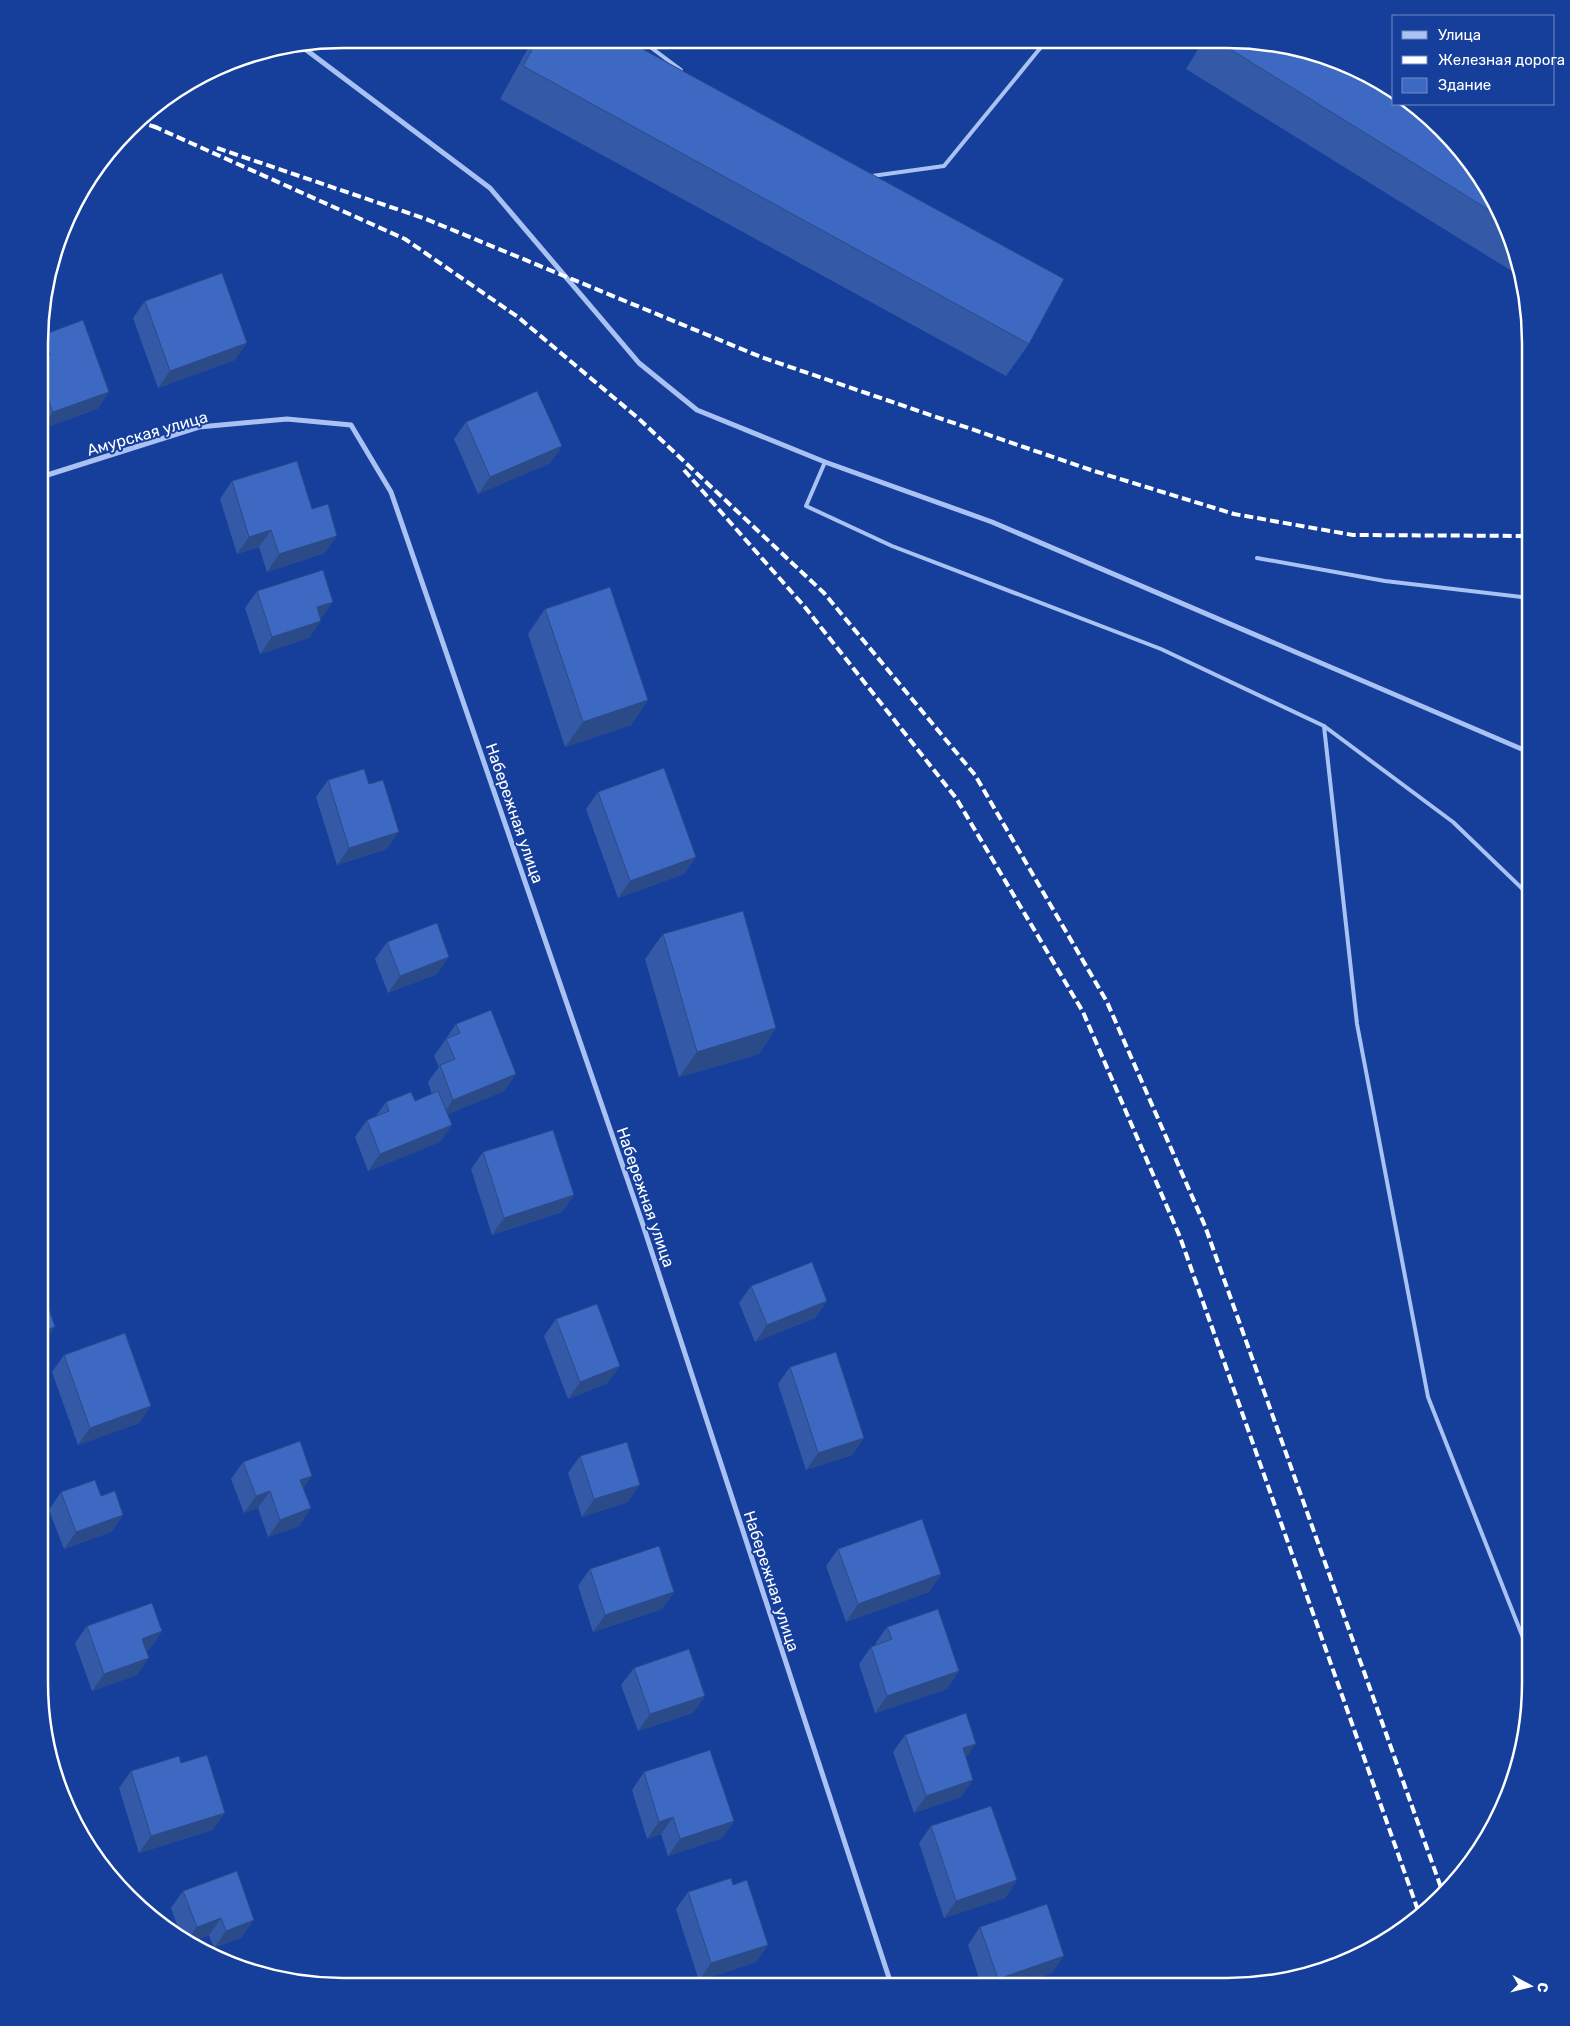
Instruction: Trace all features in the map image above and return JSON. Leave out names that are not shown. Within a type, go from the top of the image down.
[{"type":"street","points":[[306,50],[490,188],[639,363],[697,410],[825,462],[992,522],[1522,749]]},
{"type":"street","name":"Амурская улица","points":[[48,475],[199,427],[287,419],[351,425]]},
{"type":"street","name":"Набережная улица","points":[[351,425],[391,492],[641,1219],[889,1978]]},
{"type":"lane","points":[[651,48],[688,76]]},
{"type":"lane","points":[[866,173],[875,177],[944,166],[1040,48]]},
{"type":"lane","points":[[825,462],[806,506],[892,546],[1161,649],[1324,726],[1454,822],[1522,888]]},
{"type":"lane","points":[[1257,558],[1385,580],[1522,597]]},
{"type":"lane","points":[[1324,726],[1357,1024],[1428,1397],[1522,1635]]},
{"type":"building","points":[[533,48],[641,48],[1064,279],[1029,344],[523,66]]},
{"type":"building","points":[[1228,48],[1266,50],[1304,58],[1340,70],[1375,87],[1392,98],[1392,105],[1403,105],[1436,134],[1462,163],[1492,212]]},
{"type":"building","points":[[222,273],[247,343],[170,371],[145,301]]},
{"type":"building","points":[[83,320],[109,392],[53,412],[48,399],[48,356],[50,355],[48,333]]},
{"type":"building","points":[[537,391],[562,446],[490,477],[466,422]]},
{"type":"building","points":[[297,461],[312,509],[328,504],[337,536],[279,554],[271,530],[249,537],[232,481]]},
{"type":"building","points":[[323,570],[333,602],[317,607],[321,621],[272,637],[257,591]]},
{"type":"building","points":[[610,587],[648,700],[583,722],[545,609]]},
{"type":"building","points":[[664,768],[696,857],[630,881],[598,792]]},
{"type":"building","points":[[364,769],[369,784],[383,780],[399,832],[349,848],[328,780]]},
{"type":"building","points":[[743,911],[776,1028],[697,1052],[663,934]]},
{"type":"building","points":[[437,923],[449,957],[400,976],[387,942]]},
{"type":"building","points":[[491,1010],[516,1074],[453,1100],[440,1065],[455,1059],[446,1039],[460,1033],[456,1024]]},
{"type":"building","points":[[438,1091],[452,1125],[380,1154],[367,1120],[389,1111],[386,1102],[411,1092],[415,1101]]},
{"type":"building","points":[[553,1130],[574,1195],[504,1218],[483,1152]]},
{"type":"building","points":[[812,1262],[827,1301],[767,1325],[751,1286]]},
{"type":"building","points":[[597,1304],[620,1366],[580,1382],[556,1319]]},
{"type":"building","points":[[48,1306],[55,1327],[48,1329]]},
{"type":"building","points":[[125,1333],[151,1406],[90,1428],[64,1355]]},
{"type":"building","points":[[836,1352],[864,1438],[818,1453],[790,1367]]},
{"type":"building","points":[[300,1441],[312,1476],[300,1480],[311,1508],[280,1520],[270,1491],[256,1496],[243,1462]]},
{"type":"building","points":[[627,1442],[640,1485],[594,1499],[580,1456]]},
{"type":"building","points":[[95,1480],[101,1496],[115,1491],[123,1515],[76,1532],[61,1492]]},
{"type":"building","points":[[922,1519],[941,1574],[858,1604],[838,1549]]},
{"type":"building","points":[[659,1546],[674,1592],[605,1615],[590,1569]]},
{"type":"building","points":[[152,1603],[162,1631],[142,1639],[149,1658],[104,1674],[87,1626]]},
{"type":"building","points":[[938,1609],[959,1671],[887,1696],[871,1647],[892,1639],[887,1627]]},
{"type":"building","points":[[689,1649],[705,1696],[650,1714],[634,1668]]},
{"type":"building","points":[[966,1713],[976,1744],[963,1748],[973,1780],[926,1796],[905,1735]]},
{"type":"building","points":[[710,1750],[734,1821],[680,1839],[673,1817],[659,1822],[644,1772]]},
{"type":"building","points":[[207,1755],[225,1813],[151,1836],[131,1771],[179,1756],[181,1763]]},
{"type":"building","points":[[991,1806],[1017,1880],[956,1901],[931,1826]]},
{"type":"building","points":[[237,1871],[254,1920],[226,1931],[221,1918],[197,1927],[183,1891]]},
{"type":"building","points":[[731,1878],[733,1885],[747,1880],[768,1945],[711,1963],[688,1892]]},
{"type":"building","points":[[1047,1904],[1064,1956],[998,1978],[980,1927]]},
{"type":"railway","points":[[145,124],[158,128]]},
{"type":"railway","points":[[153,126],[405,239],[518,317],[638,418],[824,593],[975,775],[1107,1002],[1205,1226],[1441,1887]]},
{"type":"railway","points":[[217,148],[426,219],[761,357],[1091,470],[1234,514],[1353,535],[1522,536]]},
{"type":"railway","points":[[684,470],[804,606],[956,798],[1083,1012],[1180,1237],[1417,1909]]}]
